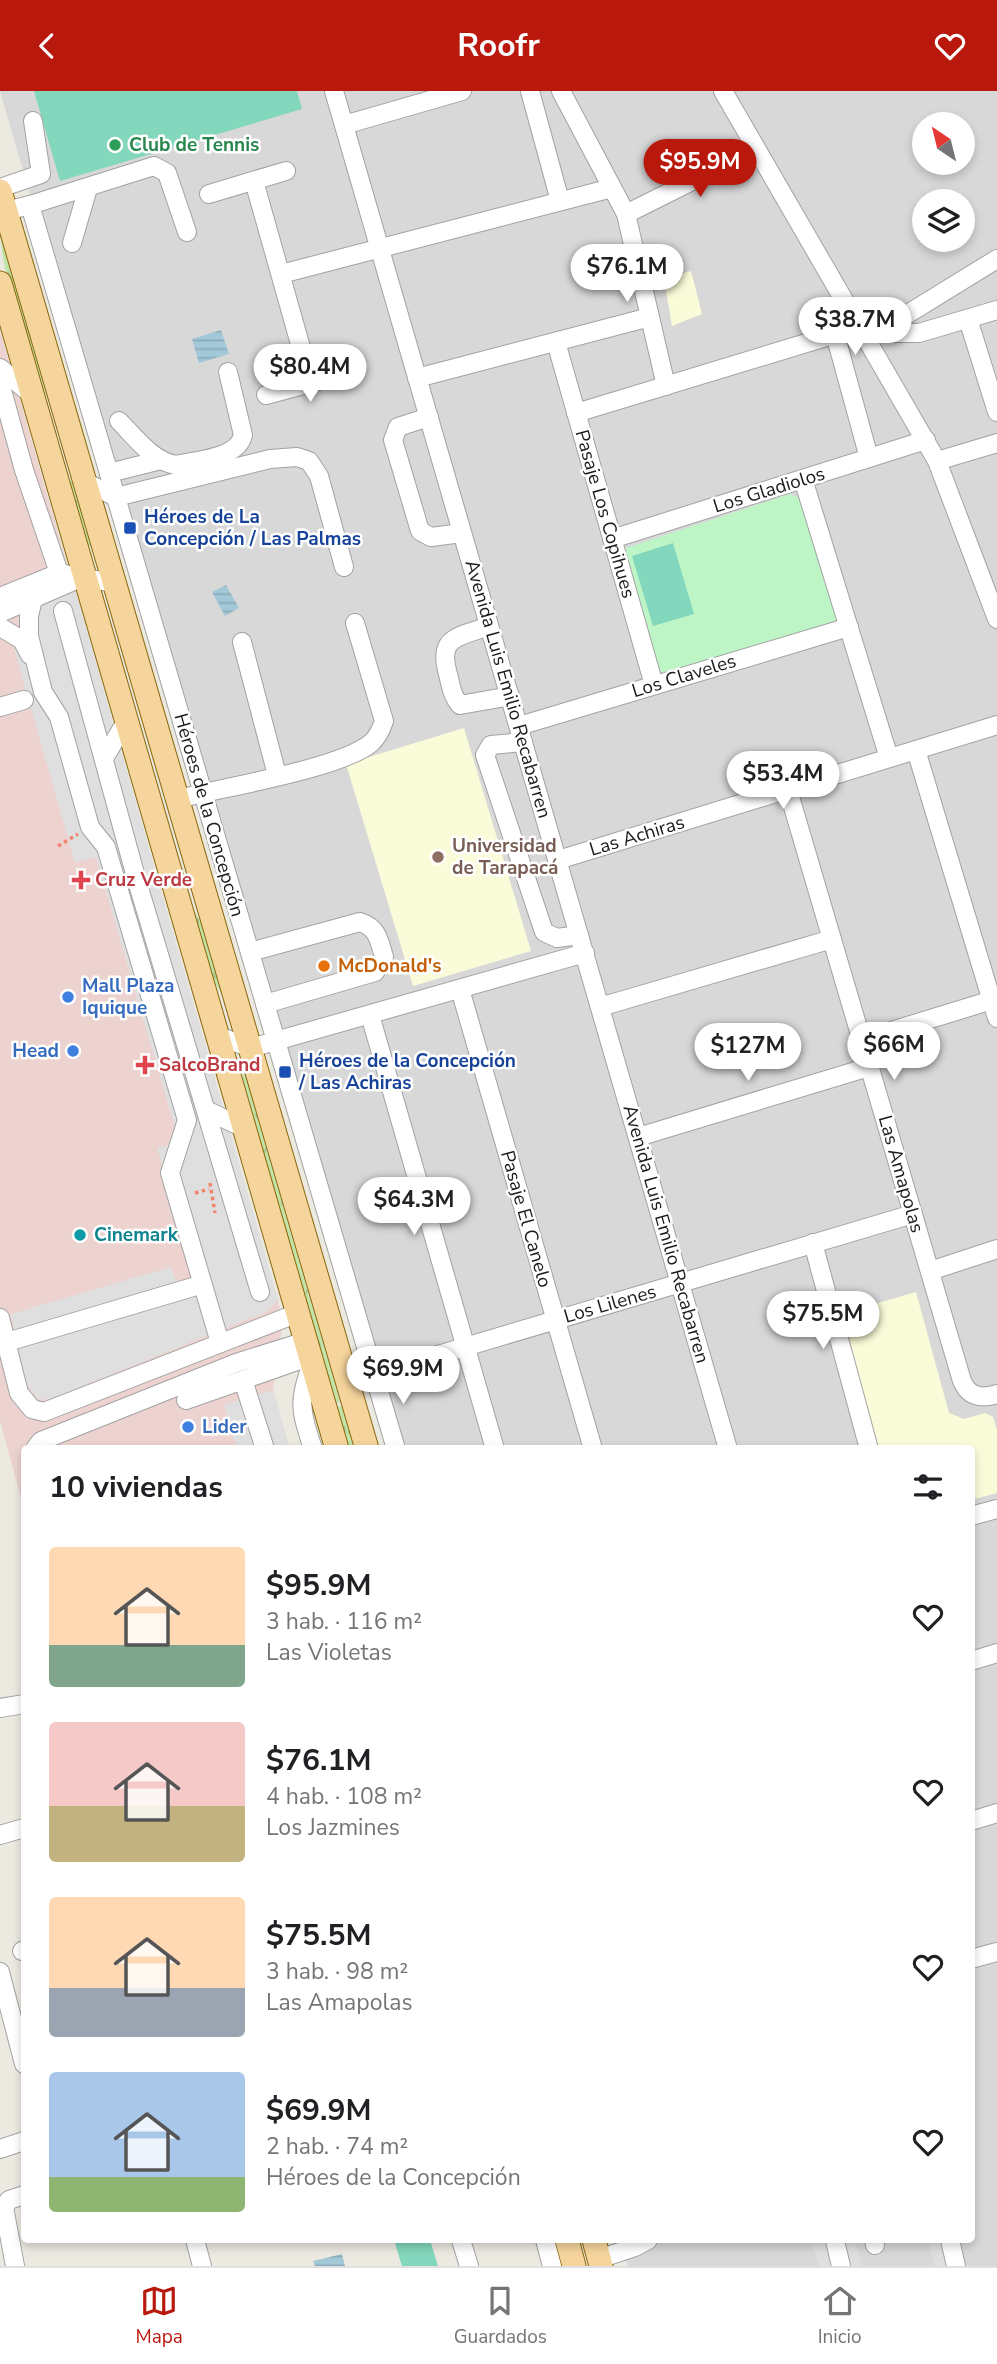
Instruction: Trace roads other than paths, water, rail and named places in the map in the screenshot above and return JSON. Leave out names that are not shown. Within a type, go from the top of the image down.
[{"type":"main road","name":"Héroes de la Concepción","points":[[2,197],[366,1445]]},
{"type":"main road","points":[[0,283],[336,1445]]},
{"type":"main road","points":[[54,466],[85,482]]},
{"type":"main road","points":[[568,2243],[574,2266]]},
{"type":"street","name":"Avenida Luis Emilio Recabarren","points":[[334,91],[727,1445]]},
{"type":"street","points":[[344,125],[462,91]]},
{"type":"street","points":[[530,91],[560,201]]},
{"type":"street","points":[[561,91],[626,214],[666,386]]},
{"type":"street","points":[[723,91],[868,333],[937,461],[991,585],[997,619]]},
{"type":"street","points":[[2,197],[41,174],[33,121]]},
{"type":"street","points":[[626,214],[756,149]]},
{"type":"street","points":[[2,197],[30,205],[146,167],[162,169],[167,173],[174,189],[187,232]]},
{"type":"street","points":[[209,194],[286,171]]},
{"type":"street","points":[[254,181],[311,383]]},
{"type":"street","points":[[72,243],[88,188]]},
{"type":"street","points":[[281,274],[612,188]]},
{"type":"street","name":"Héroes de la Concepción","points":[[30,205],[395,1445]]},
{"type":"street","points":[[868,333],[997,258]]},
{"type":"street","points":[[576,413],[835,334],[919,333],[997,310]]},
{"type":"street","points":[[417,378],[650,317]]},
{"type":"street","points":[[968,319],[997,412]]},
{"type":"street","points":[[835,334],[869,458]]},
{"type":"street","name":"Pasaje Los Copihues","points":[[556,342],[653,685]]},
{"type":"street","points":[[0,367],[32,395]]},
{"type":"street","points":[[119,421],[161,460],[176,465],[228,452],[242,442],[243,435],[228,372]]},
{"type":"street","points":[[266,395],[344,374]]},
{"type":"street","points":[[0,383],[24,470],[59,573]]},
{"type":"street","points":[[429,417],[398,427],[393,440],[421,531],[431,537],[462,533]]},
{"type":"street","name":"Los Gladiolos","points":[[612,539],[926,440]]},
{"type":"street","points":[[937,461],[997,443]]},
{"type":"street","points":[[85,482],[116,497],[270,459],[297,457],[309,461],[319,476],[344,566]]},
{"type":"street","points":[[109,473],[161,460]]},
{"type":"street","points":[[803,479],[889,758]]},
{"type":"street","points":[[0,597],[59,573],[113,583]]},
{"type":"street","points":[[0,613],[85,576]]},
{"type":"street","points":[[33,599],[29,626],[34,661],[43,692],[59,717],[90,827],[106,847],[185,1110],[187,1120],[170,1173],[220,1343]]},
{"type":"street","points":[[63,611],[137,881],[260,1292]]},
{"type":"street","points":[[178,799],[355,754],[371,743],[381,731],[384,721],[355,623]]},
{"type":"street","points":[[489,625],[450,641],[444,648],[443,656],[454,697],[460,705],[472,705],[510,696]]},
{"type":"street","points":[[0,627],[22,640],[34,661]]},
{"type":"street","name":"Los Claveles","points":[[579,935],[557,938],[544,932],[485,755],[491,745],[653,685],[849,627]]},
{"type":"street","points":[[242,642],[277,775]]},
{"type":"street","points":[[0,707],[23,700]]},
{"type":"street","points":[[104,758],[126,722]]},
{"type":"street","name":"Las Achiras","points":[[558,860],[997,725]]},
{"type":"street","points":[[916,750],[997,1019]]},
{"type":"street","name":"Las Amapolas","points":[[788,790],[962,1381],[972,1394],[982,1397],[997,1394]]},
{"type":"street","points":[[250,952],[360,922],[369,925],[378,935],[384,957],[375,972],[265,1004]]},
{"type":"street","points":[[600,1007],[832,939]]},
{"type":"street","points":[[218,1036],[251,1048],[584,953]]},
{"type":"street","name":"Pasaje El Canelo","points":[[460,989],[592,1445]]},
{"type":"street","points":[[862,1040],[992,1000]]},
{"type":"street","points":[[370,1015],[494,1445]]},
{"type":"street","points":[[638,1137],[869,1066]]},
{"type":"street","points":[[206,1110],[244,1128]]},
{"type":"street","name":"Los Lilenes","points":[[348,1382],[913,1214]]},
{"type":"street","points":[[813,1243],[868,1445]]},
{"type":"street","points":[[930,1271],[997,1249]]},
{"type":"street","points":[[7,1342],[193,1287]]},
{"type":"street","points":[[0,1318],[19,1393],[32,1409],[44,1412],[298,1313]]},
{"type":"street","points":[[186,1400],[310,1353]]},
{"type":"street","points":[[38,1445],[41,1441],[236,1363],[310,1353]]},
{"type":"street","points":[[310,1353],[301,1395],[301,1411],[312,1445]]},
{"type":"street","points":[[243,1380],[264,1445]]},
{"type":"street","points":[[975,1515],[997,1509]]},
{"type":"street","points":[[975,1660],[997,1653]]},
{"type":"street","points":[[0,1708],[21,1704]]},
{"type":"street","points":[[975,1820],[997,1813]]},
{"type":"street","points":[[0,1835],[21,1829]]},
{"type":"street","points":[[975,1958],[997,1952]]},
{"type":"street","points":[[0,1972],[21,2052]]},
{"type":"street","points":[[0,2149],[21,2142]]},
{"type":"street","points":[[15,2266],[4,2207],[17,2197]]},
{"type":"street","points":[[196,2243],[202,2266]]},
{"type":"street","points":[[462,2243],[469,2266]]},
{"type":"street","points":[[546,2243],[552,2266]]},
{"type":"street","points":[[835,2243],[841,2266]]},
{"type":"street","points":[[951,2243],[956,2266]]},
{"type":"street","points":[[598,2255],[625,2245]]},
{"type":"water","points":[[221,330],[229,354],[199,363],[192,339]]},
{"type":"water","points":[[226,585],[239,608],[225,616],[212,592]]},
{"type":"water","points":[[342,2254],[345,2266],[315,2266],[313,2261]]},
{"type":"place","name":"Club de Tennis","points":[[115,145]]},
{"type":"place","name":"Héroes de La Concepción / Las Palmas","points":[[130,528]]},
{"type":"place","name":"Universidad de Tarapacá","points":[[438,857]]},
{"type":"place","name":"Cruz Verde","points":[[81,880]]},
{"type":"place","name":"McDonald's","points":[[324,966]]},
{"type":"place","name":"Mall Plaza Iquique","points":[[68,997]]},
{"type":"place","name":"Head","points":[[73,1051]]},
{"type":"place","name":"SalcoBrand","points":[[145,1065]]},
{"type":"place","name":"Héroes de la Concepción / Las Achiras","points":[[285,1072]]},
{"type":"place","name":"Cinemark","points":[[80,1235]]},
{"type":"place","name":"Lider","points":[[188,1427]]}]
